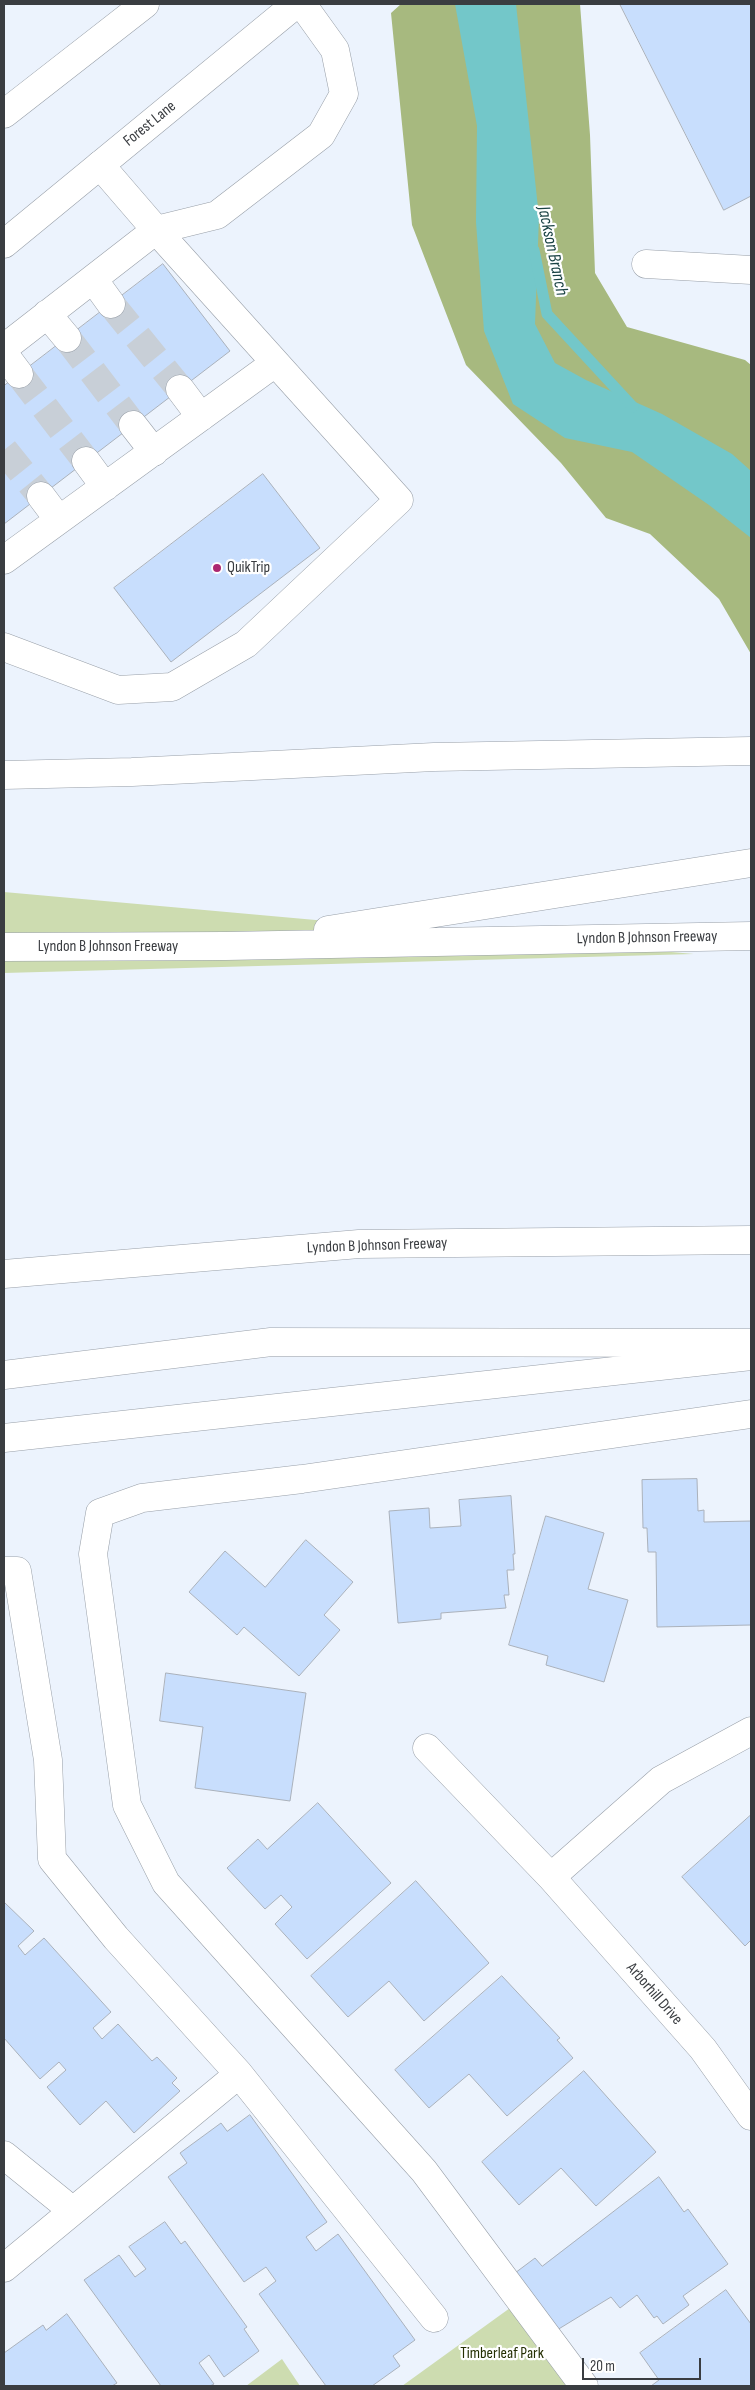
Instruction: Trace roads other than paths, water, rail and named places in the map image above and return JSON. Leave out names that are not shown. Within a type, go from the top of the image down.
[{"type":"main road","points":[[4,114],[145,4]]},
{"type":"main road","name":"Forest Lane","points":[[4,244],[296,4]]},
{"type":"main road","points":[[4,348],[156,230],[217,215],[322,136],[344,94],[335,50],[302,4]]},
{"type":"main road","points":[[4,647],[118,690],[172,687],[246,644],[399,500],[156,230],[100,165]]},
{"type":"main road","points":[[646,264],[751,270]]},
{"type":"main road","points":[[93,279],[111,304]]},
{"type":"main road","points":[[47,314],[67,338]]},
{"type":"main road","points":[[6,554],[59,520],[275,363]]},
{"type":"main road","points":[[180,390],[201,417]]},
{"type":"main road","points":[[133,425],[154,452]]},
{"type":"main road","points":[[86,462],[105,487]]},
{"type":"main road","points":[[41,496],[59,520]]},
{"type":"main road","points":[[4,775],[132,772],[434,757],[751,751]]},
{"type":"main road","points":[[226,946],[751,863]]},
{"type":"main road","name":"Lyndon B Johnson Freeway","points":[[4,947],[226,946],[751,936]]},
{"type":"main road","name":"Lyndon B Johnson Freeway","points":[[4,1274],[359,1244],[751,1240]]},
{"type":"main road","points":[[4,1375],[271,1342],[751,1343]]},
{"type":"main road","points":[[4,1438],[751,1356]]},
{"type":"main road","points":[[584,2386],[424,2170],[166,1883],[127,1805],[94,1554],[100,1513],[142,1498],[302,1479],[751,1414]]},
{"type":"main road","points":[[4,1571],[18,1571],[48,1760],[52,1859],[116,1938],[239,2074],[434,2318]]},
{"type":"main road","points":[[551,1877],[662,1780],[751,1731]]},
{"type":"main road","name":"Arborhill Drive","points":[[427,1748],[551,1877],[703,2050],[751,2116]]},
{"type":"main road","points":[[4,2268],[239,2074]]},
{"type":"main road","points":[[4,2155],[73,2211]]},
{"type":"water","points":[[455,4],[516,4],[539,217],[535,324],[555,363],[586,380],[662,414],[732,454],[751,471],[751,538],[709,505],[632,452],[565,438],[513,404],[484,331],[476,222],[477,126]]},
{"type":"waterway","name":"Jackson Branch","points":[[534,250],[547,314],[633,407]]},
{"type":"tunnel","points":[[111,304],[180,389]]},
{"type":"tunnel","points":[[67,338],[133,425]]},
{"type":"tunnel","points":[[19,374],[86,461]]},
{"type":"tunnel","points":[[4,450],[41,496]]},
{"type":"place","name":"QuikTrip","points":[[217,568]]},
{"type":"park label","name":"Timberleaf Park","points":[[502,2354]]}]
